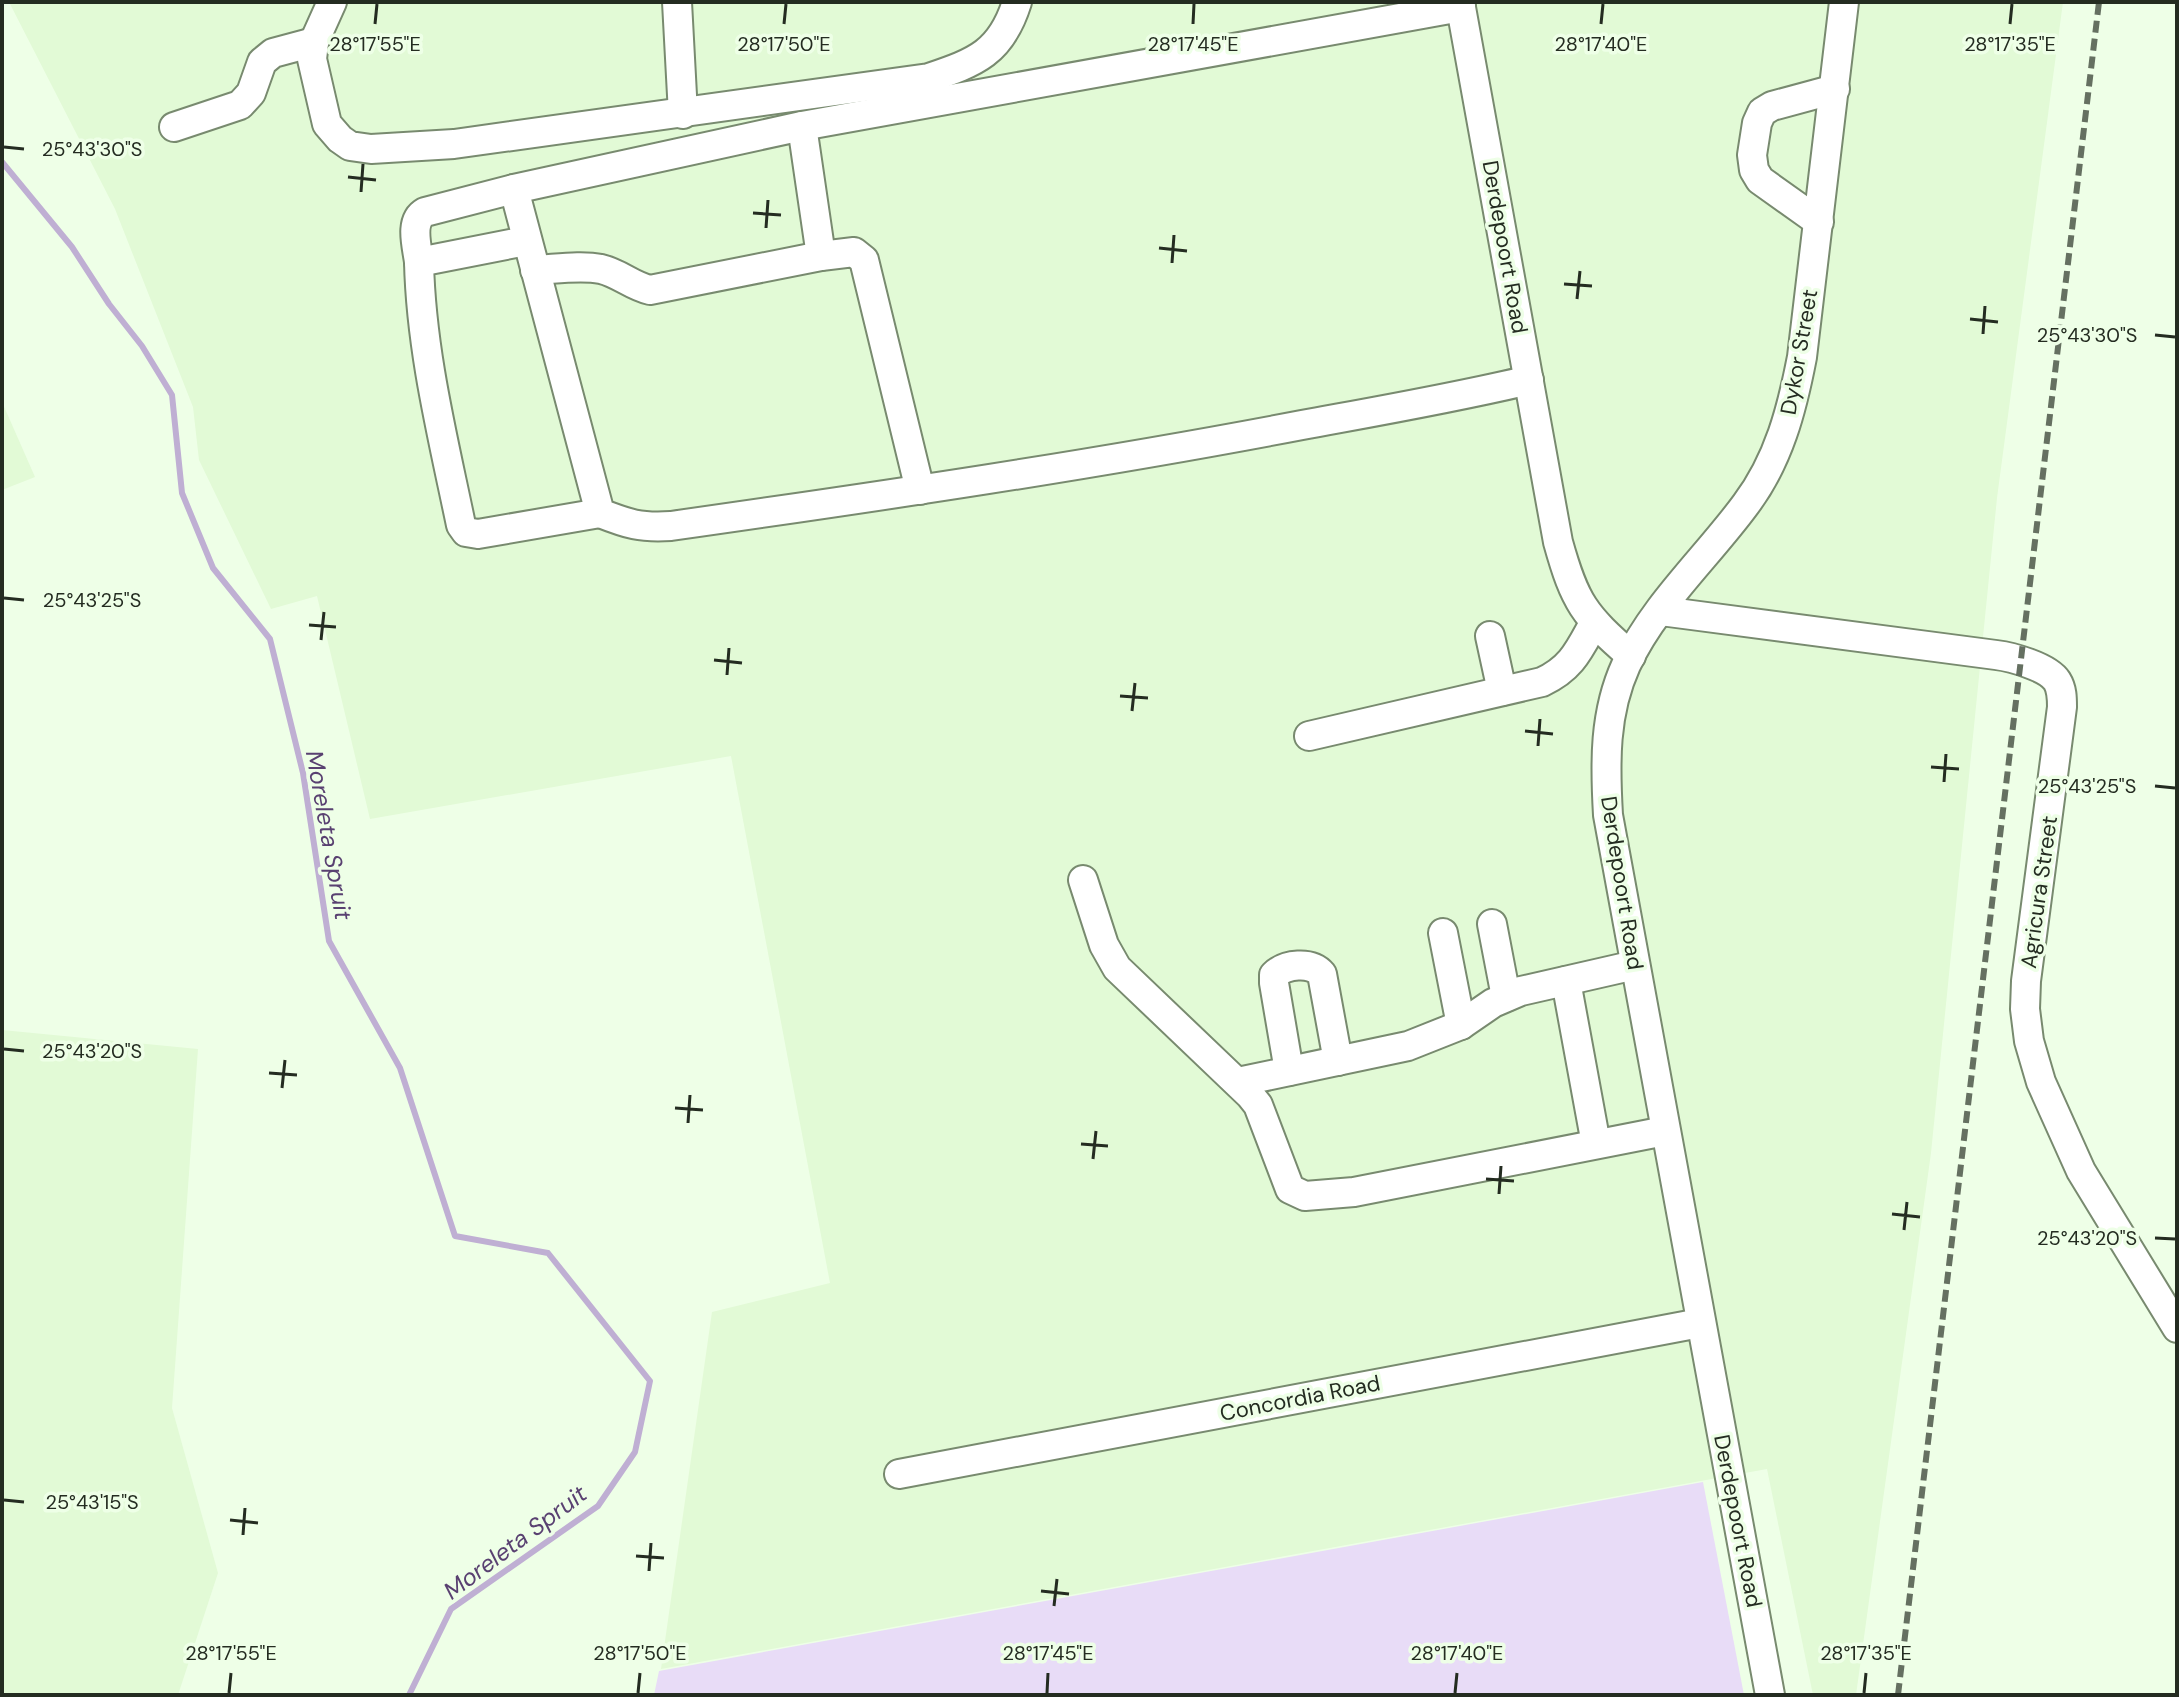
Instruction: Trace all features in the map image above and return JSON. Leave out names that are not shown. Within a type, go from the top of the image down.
[{"type":"street","points":[[332,2],[314,42],[312,59],[327,124],[350,146],[371,149],[454,144],[929,78],[981,58],[999,40],[1017,2]]},
{"type":"street","points":[[677,2],[683,114]]},
{"type":"street","name":"Dykor Street","points":[[1631,656],[1661,611],[1748,502],[1777,450],[1794,397],[1819,222],[1844,2]]},
{"type":"street","points":[[1460,4],[802,126],[514,189],[425,212],[416,224],[420,313],[426,360],[461,525],[466,532],[478,534],[600,513],[631,526],[645,528],[920,490],[1186,447],[1529,380]]},
{"type":"street","name":"Derdepoort Road","points":[[1460,4],[1558,542],[1583,610],[1631,656],[1615,696],[1607,735],[1608,815],[1770,1695]]},
{"type":"street","points":[[174,127],[240,105],[251,93],[262,62],[273,53],[314,42]]},
{"type":"street","points":[[1819,222],[1760,180],[1754,170],[1752,155],[1762,112],[1772,106],[1835,89]]},
{"type":"street","points":[[802,126],[821,256]]},
{"type":"street","points":[[514,189],[600,513]]},
{"type":"street","points":[[419,262],[526,241]]},
{"type":"street","points":[[535,270],[590,267],[650,290],[854,252],[864,260],[920,490]]},
{"type":"street","name":"Agricura Street","points":[[1661,611],[2009,657],[2051,674],[2056,680],[2062,707],[2026,981],[2029,1041],[2041,1082],[2081,1171],[2177,1328]]},
{"type":"street","points":[[1309,736],[1542,682],[1559,674],[1572,662],[1594,623]]},
{"type":"street","points":[[1490,636],[1502,691]]},
{"type":"street","points":[[1083,880],[1104,945],[1117,968],[1238,1082],[1258,1105],[1290,1189],[1305,1196],[1354,1192],[1665,1131]]},
{"type":"street","points":[[1492,924],[1506,997]]},
{"type":"street","points":[[1443,933],[1461,1025]]},
{"type":"street","points":[[1289,1071],[1274,983],[1274,975],[1280,969],[1306,965],[1316,967],[1322,974],[1338,1061]]},
{"type":"street","points":[[1238,1082],[1408,1046],[1461,1025],[1506,997],[1635,965]]},
{"type":"street","points":[[1566,981],[1596,1144]]},
{"type":"street","name":"Concordia Road","points":[[899,1474],[1700,1323]]},
{"type":"shaded area","points":[[9,2],[2063,2],[1997,498],[1931,1153],[1856,1695],[1813,1695],[1767,1469],[661,1669],[712,1312],[830,1283],[731,756],[370,819],[317,596],[271,609],[199,460],[193,407],[115,209]]},
{"type":"shaded area","points":[[2,402],[35,477],[2,490]]},
{"type":"shaded area","points":[[2,1030],[198,1049],[172,1408],[218,1573],[178,1695],[2,1695]]},
{"type":"shaded area","points":[[1703,1482],[1744,1695],[654,1695],[659,1671]]},
{"type":"waterway","name":"Moreleta Spruit","points":[[2,162],[72,247],[109,304],[142,346],[172,395],[182,493],[213,568],[270,639],[303,773],[329,941],[400,1068],[455,1236],[548,1253],[650,1381],[635,1452],[598,1506],[451,1609],[409,1695]]},
{"type":"railway","points":[[1898,1695],[2099,2]]}]
